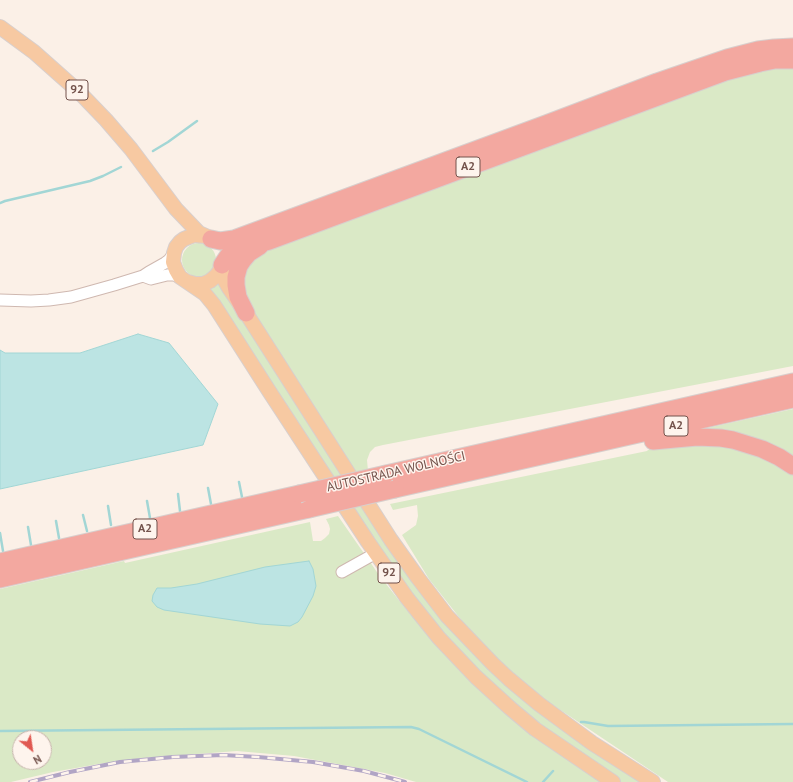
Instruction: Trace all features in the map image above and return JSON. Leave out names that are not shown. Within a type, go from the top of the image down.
[{"type":"highway","name":"A2","points":[[208,237],[220,241],[234,239],[657,82],[728,58],[769,49],[793,47]]},
{"type":"highway","name":"A2","points":[[221,267],[228,256],[237,250],[269,241],[725,72],[775,60],[793,60]]},
{"type":"highway","name":"A2","points":[[246,313],[238,298],[236,289],[236,277],[238,270],[247,255],[269,241]]},
{"type":"highway","name":"A2","points":[[685,406],[729,390],[793,373]]},
{"type":"highway","name":"AUTOSTRADA WOLNOŚCI","points":[[0,562],[793,382]]},
{"type":"highway","name":"AUTOSTRADA WOLNOŚCI","points":[[0,579],[793,399]]},
{"type":"highway","name":"A2","points":[[558,453],[585,454],[652,441],[676,438],[708,437],[733,440],[770,452],[793,466]]},
{"type":"main road","name":"92","points":[[0,27],[43,60],[89,102],[131,149],[176,209],[196,230],[217,244],[223,257],[221,267],[224,279],[229,288],[391,540],[447,616],[493,664],[539,704],[592,743],[653,782]]},
{"type":"main road","name":"92","points":[[176,209],[182,234],[173,262],[176,270],[184,280],[205,294],[214,305],[269,391],[407,598],[476,678],[535,729],[613,782]]},
{"type":"main road","points":[[177,248],[184,239],[194,235],[208,237]]},
{"type":"main road","points":[[184,280],[195,284],[203,284],[216,276],[221,267]]},
{"type":"street","points":[[0,300],[49,300],[92,291],[143,276],[169,260],[177,248]]},
{"type":"street","points":[[143,276],[151,279],[174,275],[184,280]]},
{"type":"street","points":[[342,572],[376,553]]},
{"type":"green space","points":[[793,68],[793,366],[383,445],[375,447],[370,452],[367,460],[368,471],[357,473],[304,396],[253,312],[242,288],[245,268],[260,253],[710,86],[765,69]]},
{"type":"green space","points":[[199,243],[205,244],[211,248],[215,254],[215,266],[211,272],[205,276],[199,277],[193,276],[187,272],[183,266],[182,260],[183,254],[187,248],[193,244]]},
{"type":"green space","points":[[221,281],[439,612],[642,782],[621,782],[497,692],[404,589],[209,289]]},
{"type":"green space","points":[[793,409],[793,462],[689,432]]},
{"type":"green space","points":[[680,444],[732,445],[793,472],[793,782],[668,782],[547,701],[506,667],[470,631],[429,579],[402,535],[416,525],[418,516],[417,505],[393,510],[390,504]]},
{"type":"green space","points":[[338,516],[379,575],[405,608],[461,672],[507,714],[602,782],[416,782],[385,773],[294,756],[237,751],[144,758],[53,772],[11,782],[0,782],[0,589],[310,522],[313,541],[321,541],[329,534],[329,525],[326,519]]},
{"type":"water","points":[[138,334],[169,343],[218,404],[203,445],[0,489],[0,350],[5,353],[80,353]]},
{"type":"water","points":[[309,561],[313,569],[316,586],[313,596],[302,617],[298,622],[290,626],[260,624],[164,610],[157,607],[152,601],[153,595],[157,588],[171,588],[197,584],[265,567]]},
{"type":"waterway","points":[[153,151],[197,121]]},
{"type":"waterway","points":[[0,203],[90,181],[121,167]]},
{"type":"waterway","points":[[239,482],[242,497]]},
{"type":"waterway","points":[[208,488],[211,504]]},
{"type":"waterway","points":[[178,494],[180,511]]},
{"type":"waterway","points":[[147,501],[150,518]]},
{"type":"waterway","points":[[108,506],[111,525]]},
{"type":"waterway","points":[[83,515],[87,531]]},
{"type":"waterway","points":[[56,521],[59,538]]},
{"type":"waterway","points":[[28,527],[31,545]]},
{"type":"waterway","points":[[0,533],[3,551]]},
{"type":"waterway","points":[[581,722],[608,726],[793,724]]},
{"type":"waterway","points":[[0,731],[411,727],[419,729],[527,782]]},
{"type":"waterway","points":[[543,782],[553,771]]},
{"type":"railway","points":[[30,782],[120,762],[173,757],[223,755],[313,762],[364,771],[405,782]]}]
